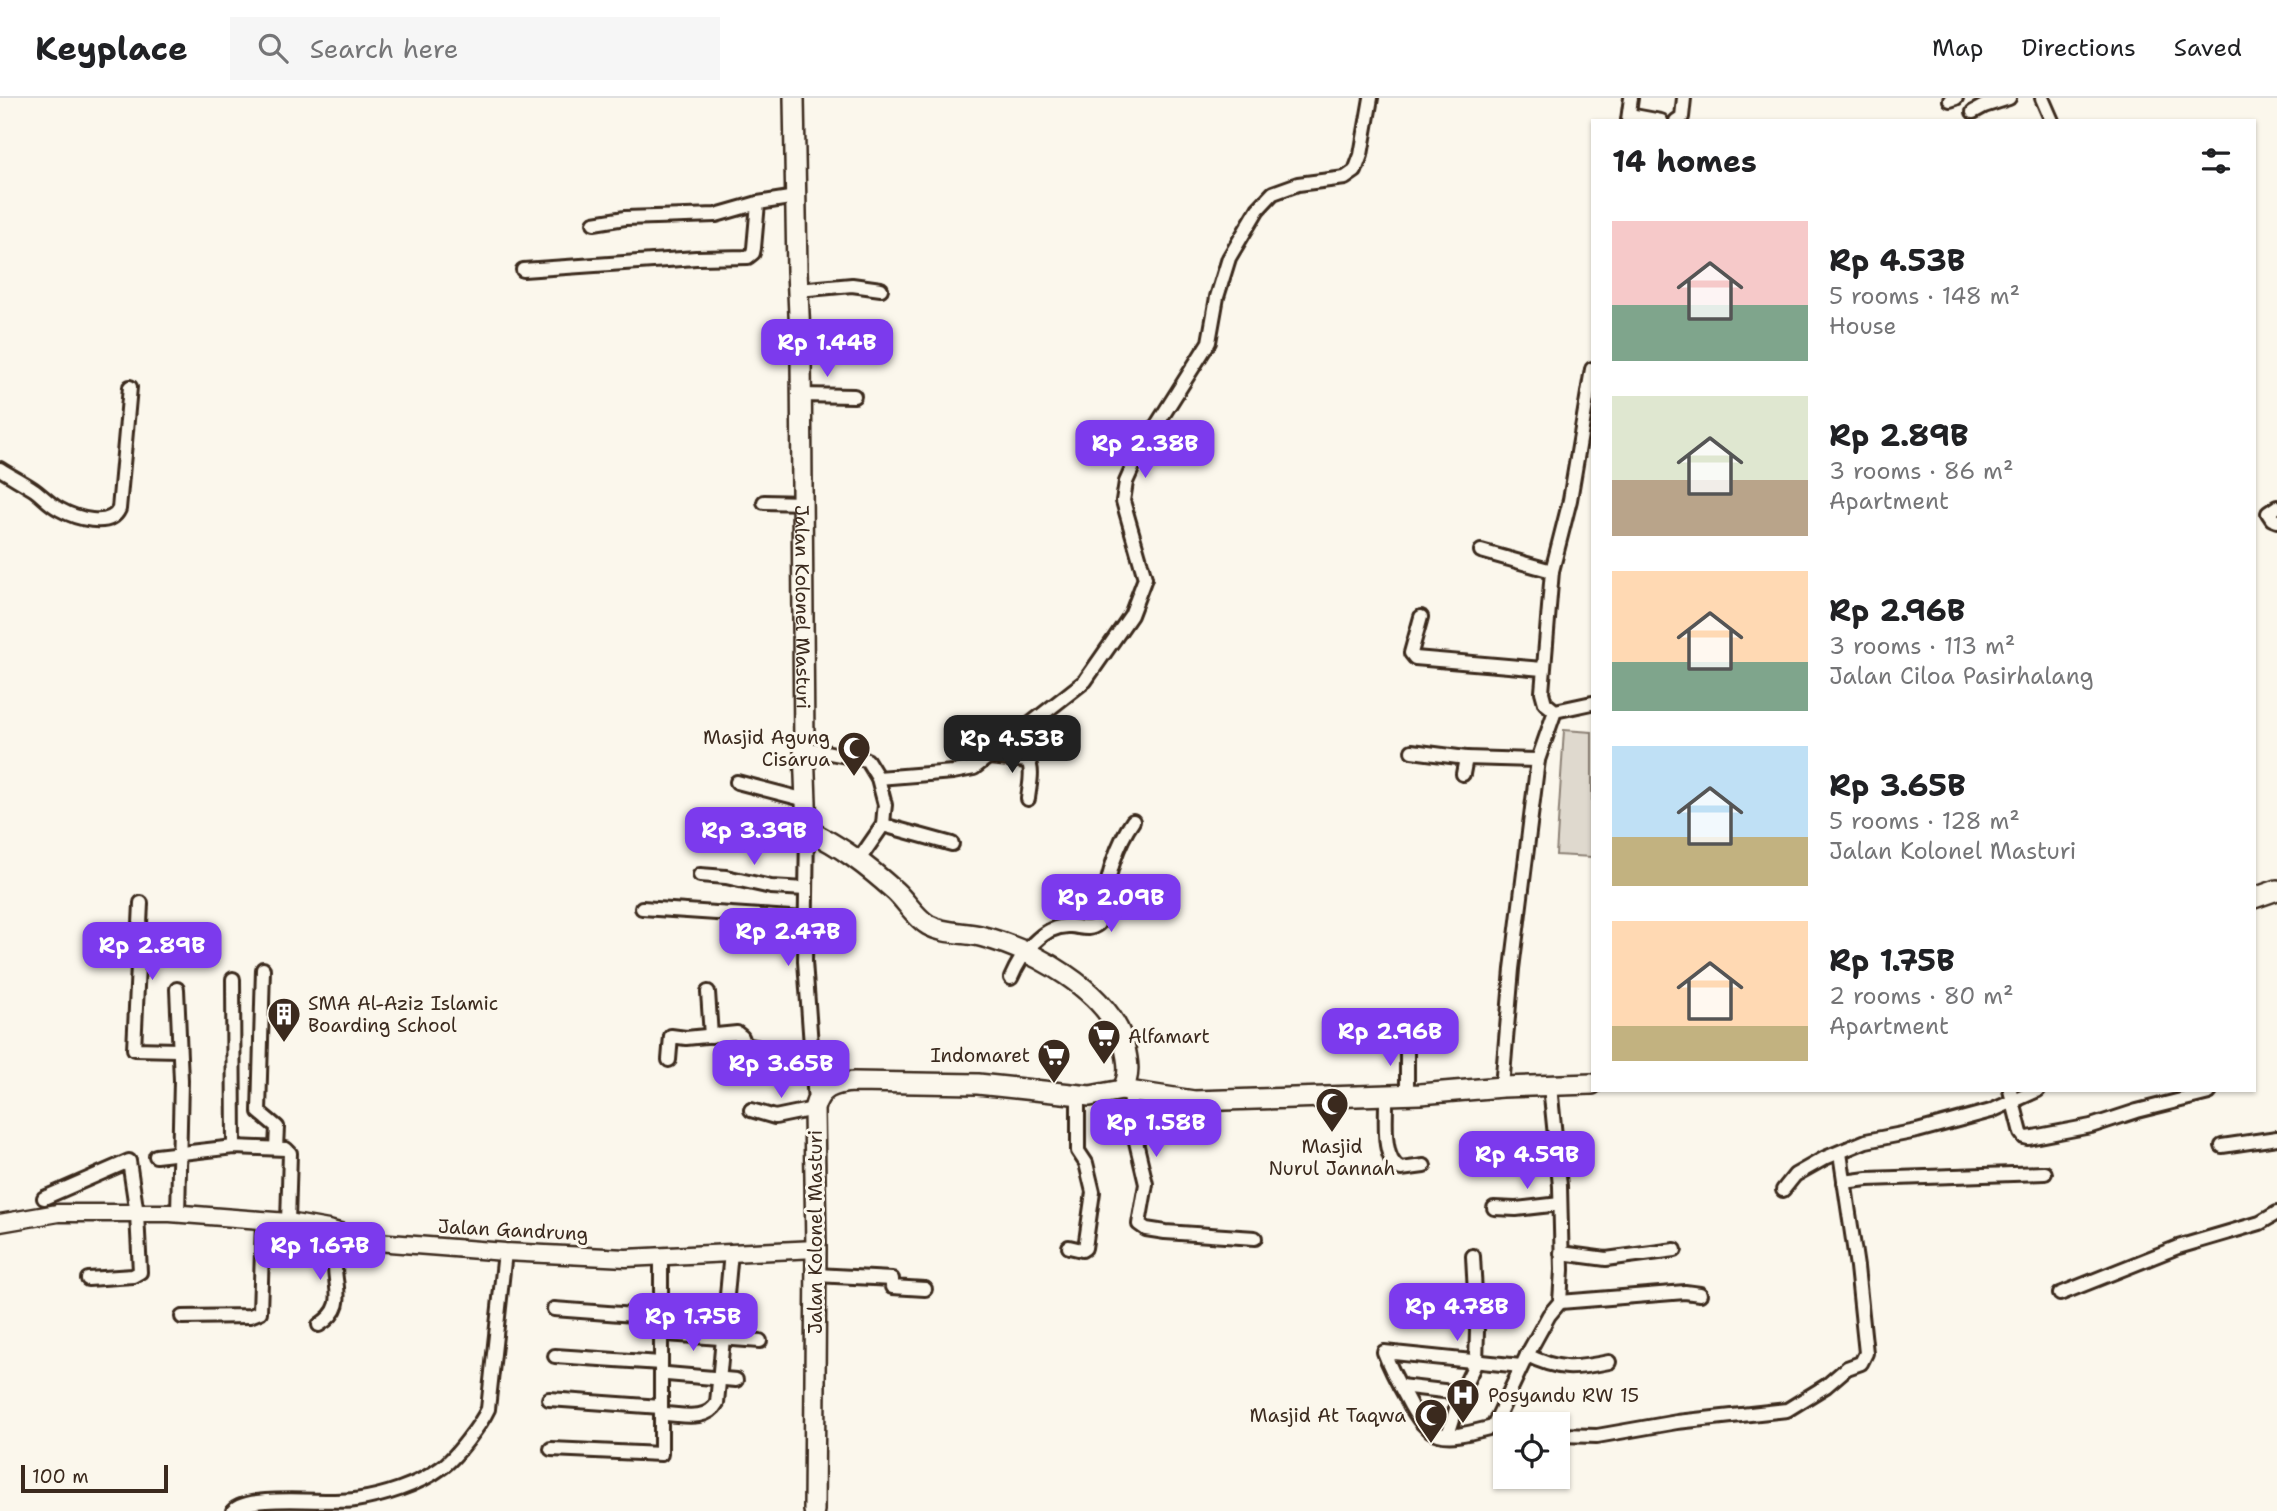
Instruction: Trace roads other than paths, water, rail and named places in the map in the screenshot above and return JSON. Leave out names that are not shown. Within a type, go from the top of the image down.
[{"type":"main road","name":"Jalan Kolonel Masturi","points":[[794,98],[804,503],[804,748],[807,830]]},
{"type":"main road","points":[[807,830],[838,844],[894,891],[931,927],[985,937],[1080,984],[1095,996],[1120,1033],[1127,1063],[1126,1091]]},
{"type":"main road","points":[[2256,897],[2277,890]]},
{"type":"main road","name":"Jalan Kolonel Masturi","points":[[814,1511],[814,1107],[824,1089],[845,1083],[978,1084],[1090,1096],[1126,1091],[1194,1101],[1591,1084]]},
{"type":"street","points":[[878,778],[968,770],[989,757],[1085,681],[1131,615],[1145,578],[1123,501],[1126,482],[1139,453],[1209,342],[1217,297],[1229,258],[1258,209],[1273,193],[1297,184],[1345,178],[1355,171],[1361,155],[1371,98]]},
{"type":"street","points":[[1628,118],[1631,98]]},
{"type":"street","points":[[1679,119],[1682,117],[1685,98]]},
{"type":"street","points":[[1973,112],[2010,98]]},
{"type":"street","points":[[2042,98],[2051,119]]},
{"type":"street","points":[[594,223],[637,217],[716,215],[758,203],[796,197]]},
{"type":"street","points":[[523,270],[748,257],[754,248],[758,203]]},
{"type":"street","points":[[798,290],[852,285],[881,289]]},
{"type":"street","points":[[1555,711],[1545,702],[1543,669],[1552,571],[1570,500],[1591,375]]},
{"type":"street","points":[[0,469],[60,510],[104,521],[112,518],[119,509],[130,387]]},
{"type":"street","points":[[800,395],[854,396]]},
{"type":"street","points":[[764,502],[804,503]]},
{"type":"street","points":[[2277,507],[2268,513],[2277,521]]},
{"type":"street","points":[[1481,551],[1552,571]]},
{"type":"street","points":[[1421,617],[1411,653],[1415,658],[1543,669]]},
{"type":"street","points":[[1555,711],[1591,703]]},
{"type":"street","points":[[1502,1087],[1512,969],[1538,760],[1555,711]]},
{"type":"street","points":[[804,748],[867,760],[878,778],[885,805],[883,825],[858,861]]},
{"type":"street","points":[[1412,751],[1466,758],[1538,760]]},
{"type":"street","points":[[989,757],[1028,761],[1031,772],[1028,799]]},
{"type":"street","points":[[1463,774],[1466,758]]},
{"type":"street","points":[[737,782],[806,800]]},
{"type":"street","points":[[1011,978],[1029,960],[1047,931],[1065,926],[1090,929],[1098,924],[1111,867],[1124,834],[1133,821]]},
{"type":"street","points":[[883,825],[952,844]]},
{"type":"street","points":[[751,1110],[775,1117],[814,1107],[805,961],[807,830]]},
{"type":"street","points":[[700,875],[726,877],[771,887],[806,888]]},
{"type":"street","points":[[141,903],[134,1049],[178,1050]]},
{"type":"street","points":[[642,908],[806,919]]},
{"type":"street","points":[[263,969],[259,1112],[277,1127],[276,1148]]},
{"type":"street","points":[[233,979],[234,1147]]},
{"type":"street","points":[[177,989],[181,1080],[178,1214]]},
{"type":"street","points":[[708,992],[711,1035]]},
{"type":"street","points":[[668,1060],[671,1037],[740,1034],[745,1045],[756,1047],[766,1059],[811,1056]]},
{"type":"street","points":[[1407,1042],[1407,1094]]},
{"type":"street","points":[[1505,1412],[1524,1360],[1549,1315],[1560,1302],[1560,1204],[1550,1086]]},
{"type":"street","points":[[1126,1091],[1146,1184],[1139,1224],[1165,1232],[1255,1238]]},
{"type":"street","points":[[1783,1190],[1795,1175],[1825,1158],[1866,1141],[1917,1131],[1991,1111],[2011,1096],[2029,1092]]},
{"type":"street","points":[[2011,1096],[2021,1133],[2028,1138],[2091,1126],[2209,1093]]},
{"type":"street","points":[[1069,1247],[1082,1250],[1086,1248],[1093,1202],[1088,1170],[1078,1151],[1078,1094]]},
{"type":"street","points":[[1386,1094],[1387,1151],[1391,1162],[1401,1169],[1424,1166]]},
{"type":"street","points":[[2222,1146],[2277,1138]]},
{"type":"street","points":[[156,1156],[234,1147],[286,1149],[290,1153],[288,1222]]},
{"type":"street","points":[[1570,1435],[1597,1436],[1677,1422],[1787,1410],[1814,1394],[1847,1368],[1861,1363],[1866,1353],[1857,1267],[1840,1153]]},
{"type":"street","points":[[44,1198],[129,1161],[138,1214],[140,1272],[132,1276],[88,1279]]},
{"type":"street","points":[[1844,1182],[2045,1173]]},
{"type":"street","points":[[1494,1208],[1516,1209],[1560,1204]]},
{"type":"street","name":"Jalan Gandrung","points":[[0,1223],[58,1213],[178,1214],[288,1222],[352,1234],[377,1242],[626,1258],[816,1249]]},
{"type":"street","points":[[2060,1294],[2178,1247],[2260,1223],[2277,1213]]},
{"type":"street","points":[[182,1317],[250,1316],[260,1312],[263,1221]]},
{"type":"street","points":[[319,1325],[335,1312],[338,1295],[338,1252],[352,1234]]},
{"type":"street","points":[[1561,1253],[1606,1259],[1675,1250]]},
{"type":"street","points":[[233,1511],[237,1506],[255,1502],[354,1500],[386,1493],[443,1467],[482,1421],[488,1409],[505,1251]]},
{"type":"street","points":[[549,1399],[663,1410],[695,1416],[709,1413],[718,1403],[731,1252]]},
{"type":"street","points":[[551,1449],[661,1454],[664,1368],[661,1255]]},
{"type":"street","points":[[1448,1435],[1461,1393],[1476,1362],[1478,1331],[1473,1256]]},
{"type":"street","points":[[816,1275],[892,1279],[892,1287],[925,1289]]},
{"type":"street","points":[[1560,1302],[1685,1292],[1700,1294]]},
{"type":"street","points":[[554,1309],[661,1317]]},
{"type":"street","points":[[667,1334],[760,1341]]},
{"type":"street","points":[[1493,1429],[1448,1435],[1434,1433],[1421,1425],[1385,1352],[1476,1362],[1524,1360],[1557,1368],[1579,1369],[1609,1362]]},
{"type":"street","points":[[555,1356],[664,1368],[736,1380]]},
{"type":"street","points":[[1400,1386],[1461,1393]]},
{"type":"place","name":"Masjid Agung Cisarua","points":[[854,778]]},
{"type":"place","name":"SMA Al-Aziz Islamic Boarding School","points":[[284,1044]]},
{"type":"place","name":"Alfamart","points":[[1104,1066]]},
{"type":"place","name":"Indomaret","points":[[1054,1085]]},
{"type":"place","name":"Masjid Nurul Jannah","points":[[1332,1134]]},
{"type":"place","name":"Posyandu RW 15","points":[[1463,1425]]},
{"type":"place","name":"Masjid At Taqwa","points":[[1431,1445]]}]
